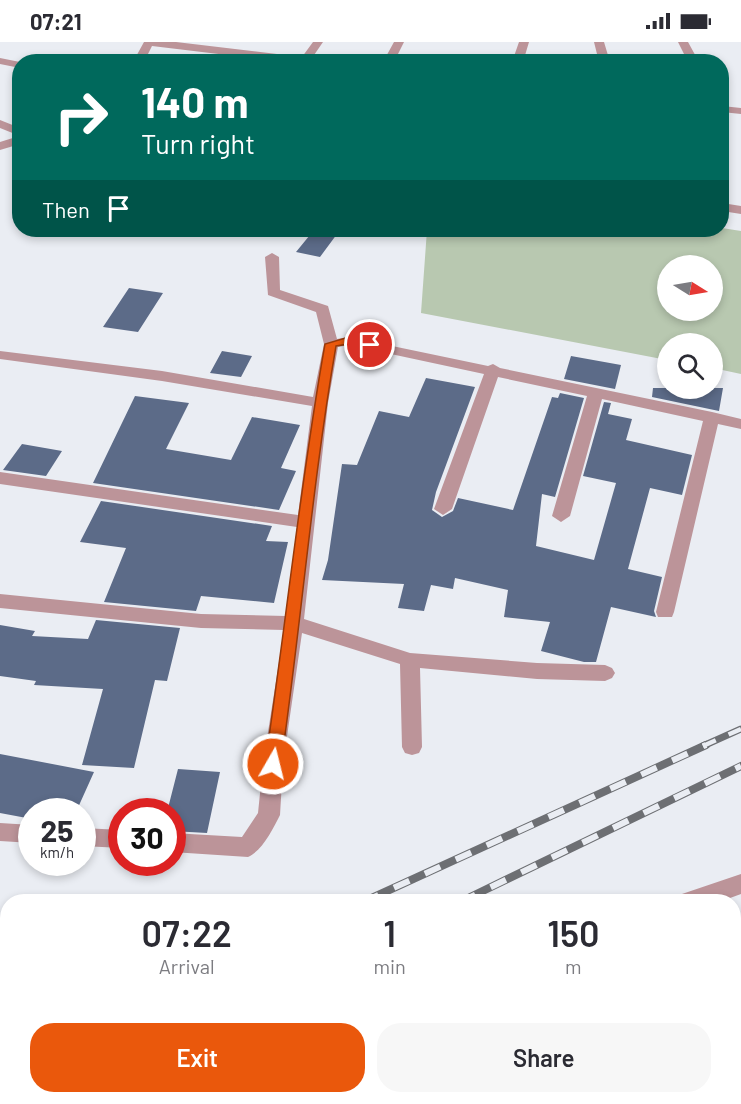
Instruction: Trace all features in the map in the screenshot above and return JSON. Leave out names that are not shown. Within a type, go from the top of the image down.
[{"type":"street","points":[[149,42],[230,46],[273,54]]},
{"type":"street","points":[[186,843],[248,846],[270,815],[273,764],[294,623],[320,403],[331,344],[322,309],[273,292],[272,257]]},
{"type":"street","points":[[331,344],[349,341],[493,369],[741,424]]},
{"type":"street","points":[[0,355],[162,376],[320,403]]},
{"type":"street","points":[[443,509],[493,369]]},
{"type":"street","points":[[561,516],[596,392]]},
{"type":"street","points":[[665,612],[712,417]]},
{"type":"street","points":[[0,478],[305,522]]},
{"type":"street","points":[[0,601],[201,621],[294,623],[410,660],[537,671],[605,673]]},
{"type":"street","points":[[410,660],[412,747]]},
{"type":"street","points":[[0,832],[18,833]]},
{"type":"street","points":[[711,894],[741,884]]},
{"type":"green space","points":[[729,229],[741,231],[741,374],[723,370],[723,333],[657,333],[657,358],[421,313],[426,237],[729,237]]},
{"type":"building","points":[[308,237],[335,237],[320,257],[296,252]]},
{"type":"building","points":[[129,288],[163,293],[138,332],[103,327]]},
{"type":"building","points":[[222,351],[252,356],[241,377],[210,373]]},
{"type":"building","points":[[571,356],[621,365],[615,389],[564,379]]},
{"type":"building","points":[[426,378],[475,387],[436,492],[432,510],[442,517],[453,511],[458,498],[513,510],[552,397],[558,398],[560,393],[584,398],[555,497],[542,494],[536,546],[594,560],[616,483],[583,476],[604,402],[611,403],[608,414],[632,419],[626,440],[692,455],[682,495],[650,488],[628,569],[662,577],[654,611],[656,617],[611,607],[596,662],[584,662],[541,651],[550,622],[504,617],[508,590],[455,578],[453,589],[431,585],[424,611],[398,608],[404,584],[322,580],[328,560],[342,464],[357,465],[379,411],[409,417]]},
{"type":"building","points":[[653,388],[657,388],[657,398],[652,397]]},
{"type":"building","points":[[135,396],[189,403],[166,449],[231,460],[252,417],[300,425],[281,468],[296,471],[279,510],[93,483]]},
{"type":"building","points":[[662,399],[721,399],[719,411]]},
{"type":"building","points":[[22,444],[62,451],[46,476],[3,470]]},
{"type":"building","points":[[101,501],[272,526],[266,541],[288,542],[274,603],[201,596],[196,611],[104,602],[126,548],[80,542]]},
{"type":"building","points":[[96,620],[180,628],[167,681],[155,680],[134,768],[82,765],[103,689],[34,685],[36,681],[0,676],[0,625],[35,631],[32,636],[88,639]]},
{"type":"building","points":[[0,754],[94,772],[82,798],[18,798],[18,816],[0,813]]},
{"type":"building","points":[[178,769],[220,772],[207,833],[186,832],[186,798],[171,798]]},
{"type":"railway","points":[[703,746],[741,729]]},
{"type":"railway","points":[[380,894],[706,745]]},
{"type":"railway","points":[[477,894],[741,766]]},
{"type":"route","points":[[273,764],[294,623],[320,403],[331,344],[349,341],[370,345]]}]
